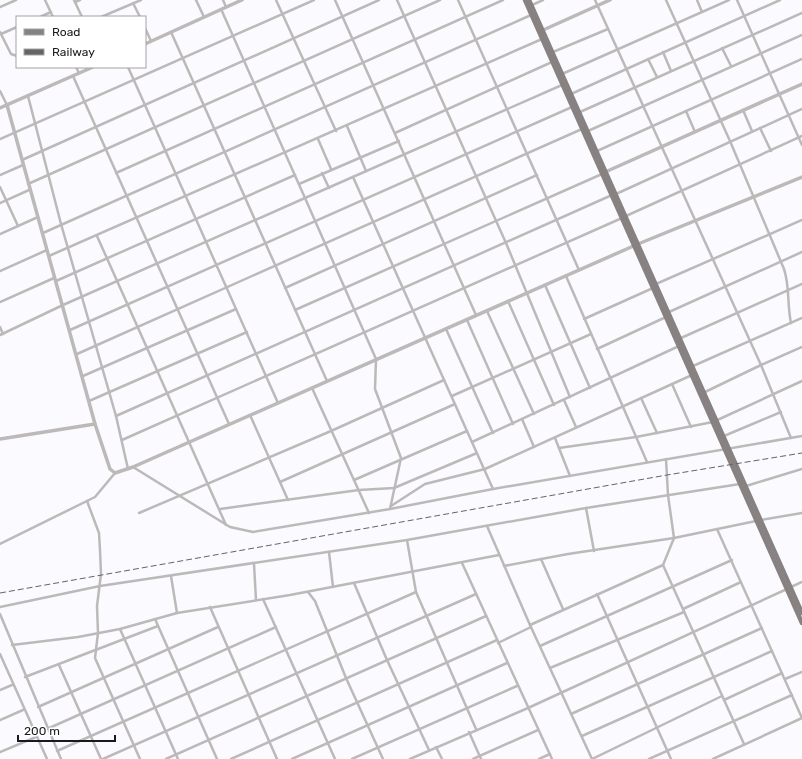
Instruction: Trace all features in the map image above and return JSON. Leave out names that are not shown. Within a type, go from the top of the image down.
[{"type":"main road","points":[[525,0],[531,15],[541,31]]},
{"type":"main road","points":[[529,0],[562,85],[614,194],[655,286],[681,338],[705,392],[715,421],[724,436],[728,450]]},
{"type":"main road","points":[[544,38],[552,52],[588,131],[604,173]]},
{"type":"main road","points":[[655,286],[666,317],[692,375],[715,421],[742,485],[802,613]]},
{"type":"main road","points":[[789,588],[802,623]]},
{"type":"street","points":[[0,7],[16,0]]},
{"type":"street","points":[[45,0],[53,16]]},
{"type":"street","points":[[80,0],[74,1],[82,16]]},
{"type":"street","points":[[103,16],[141,0]]},
{"type":"street","points":[[196,0],[204,17]]},
{"type":"street","points":[[223,0],[226,7]]},
{"type":"street","points":[[146,44],[242,0]]},
{"type":"street","points":[[276,0],[324,108],[336,131]]},
{"type":"street","points":[[0,139],[314,0]]},
{"type":"street","points":[[335,0],[476,315]]},
{"type":"street","points":[[22,160],[144,104],[380,0]]},
{"type":"street","points":[[397,0],[506,243],[570,397]]},
{"type":"street","points":[[28,184],[204,107],[440,0]]},
{"type":"street","points":[[458,0],[579,270]]},
{"type":"street","points":[[116,173],[503,0]]},
{"type":"street","points":[[531,5],[543,0]]},
{"type":"street","points":[[595,0],[670,168],[682,190],[724,287],[774,394],[791,438]]},
{"type":"street","points":[[541,31],[610,0]]},
{"type":"street","points":[[666,0],[730,141],[768,235],[781,262],[789,290],[787,299],[791,323]]},
{"type":"street","points":[[697,0],[702,12]]},
{"type":"street","points":[[562,74],[728,0]]},
{"type":"street","points":[[737,0],[800,137],[802,145]]},
{"type":"street","points":[[571,94],[780,0]]},
{"type":"street","points":[[133,3],[140,16]]},
{"type":"street","points":[[222,9],[376,359],[375,389],[401,458],[390,508]]},
{"type":"street","points":[[42,16],[51,12]]},
{"type":"street","points":[[579,112],[802,13]]},
{"type":"street","points":[[43,233],[531,15]]},
{"type":"street","points":[[16,27],[1,33],[11,54],[16,56]]},
{"type":"street","points":[[552,52],[608,29]]},
{"type":"street","points":[[146,30],[151,41]]},
{"type":"street","points":[[171,32],[327,381]]},
{"type":"street","points":[[588,131],[802,35]]},
{"type":"street","points":[[49,256],[318,139],[544,38]]},
{"type":"street","points":[[722,48],[731,66]]},
{"type":"street","points":[[663,52],[671,71]]},
{"type":"street","points":[[648,59],[657,77]]},
{"type":"street","points":[[597,152],[802,59]]},
{"type":"street","points":[[395,133],[552,62]]},
{"type":"street","points":[[76,68],[79,73]]},
{"type":"street","points":[[0,108],[91,68]]},
{"type":"street","points":[[128,68],[278,403]]},
{"type":"street","points":[[73,76],[229,424]]},
{"type":"street","points":[[295,310],[802,84]]},
{"type":"street","points":[[0,327],[1,334],[117,281],[562,85]]},
{"type":"street","points":[[0,91],[7,105],[15,133],[29,190],[48,249],[95,424],[110,469],[114,472]]},
{"type":"street","points":[[28,96],[34,125],[61,224],[116,416],[128,469]]},
{"type":"street","points":[[70,330],[517,132],[572,106]]},
{"type":"street","points":[[116,416],[506,243],[802,109]]},
{"type":"street","points":[[743,110],[752,131]]},
{"type":"street","points":[[686,111],[695,132]]},
{"type":"street","points":[[347,126],[366,171]]},
{"type":"street","points":[[760,128],[771,151]]},
{"type":"street","points":[[77,354],[582,129]]},
{"type":"street","points":[[122,440],[624,217],[800,137]]},
{"type":"street","points":[[318,139],[331,169]]},
{"type":"street","points":[[299,184],[399,141]]},
{"type":"street","points":[[0,175],[23,165]]},
{"type":"street","points":[[322,173],[329,188]]},
{"type":"street","points":[[0,302],[56,279],[75,273],[295,175]]},
{"type":"street","points":[[285,288],[537,175]]},
{"type":"street","points":[[353,177],[493,489]]},
{"type":"street","points":[[0,544],[87,501],[100,492],[114,472],[133,467],[636,245],[802,177]]},
{"type":"street","points":[[0,187],[18,226]]},
{"type":"street","points":[[0,203],[29,190]]},
{"type":"street","points":[[0,234],[38,217]]},
{"type":"street","points":[[584,319],[802,220]]},
{"type":"street","points":[[97,236],[226,525]]},
{"type":"street","points":[[0,271],[48,249]]},
{"type":"street","points":[[669,312],[802,252]]},
{"type":"street","points":[[566,276],[647,462]]},
{"type":"street","points":[[681,338],[802,284]]},
{"type":"street","points":[[545,285],[590,388]]},
{"type":"street","points":[[508,301],[554,405]]},
{"type":"street","points":[[83,376],[148,349],[236,309]]},
{"type":"street","points":[[487,310],[534,414]]},
{"type":"street","points":[[597,349],[666,317]]},
{"type":"street","points":[[693,366],[802,318]]},
{"type":"street","points":[[466,319],[513,424]]},
{"type":"street","points":[[446,328],[493,433]]},
{"type":"street","points":[[89,401],[247,332]]},
{"type":"street","points":[[452,396],[591,334]]},
{"type":"street","points":[[472,442],[680,346]]},
{"type":"street","points":[[705,392],[802,347]]},
{"type":"street","points":[[390,508],[425,484],[485,469],[692,375]]},
{"type":"street","points":[[139,513],[178,495],[208,484],[331,431],[444,380]]},
{"type":"street","points":[[559,448],[636,437],[715,421],[802,381]]},
{"type":"street","points":[[672,384],[691,427]]},
{"type":"street","points":[[312,388],[369,513]]},
{"type":"street","points":[[641,398],[657,433]]},
{"type":"street","points":[[564,400],[576,427]]},
{"type":"street","points":[[280,482],[455,404]]},
{"type":"street","points":[[724,436],[781,412]]},
{"type":"street","points":[[250,415],[288,500]]},
{"type":"street","points":[[522,419],[534,447]]},
{"type":"street","points":[[0,439],[95,424]]},
{"type":"street","points":[[354,480],[401,458],[467,431]]},
{"type":"street","points":[[133,467],[226,525],[235,529],[254,532],[802,436]]},
{"type":"street","points":[[555,438],[570,476]]},
{"type":"street","points":[[220,509],[359,490],[394,488],[477,453]]},
{"type":"street","points":[[231,759],[318,719],[531,626],[563,609],[663,565],[674,538],[668,494],[666,460]]},
{"type":"street","points":[[0,607],[100,586],[408,540],[668,494],[742,485],[802,469]]},
{"type":"street","points":[[87,501],[100,541],[100,586],[97,606],[98,633],[96,661],[140,759]]},
{"type":"street","points":[[586,508],[594,551]]},
{"type":"street","points":[[504,566],[674,538],[802,514]]},
{"type":"street","points":[[487,526],[592,759],[722,696]]},
{"type":"street","points":[[712,759],[802,718],[717,529]]},
{"type":"street","points":[[408,540],[411,572],[416,592],[476,729]]},
{"type":"street","points":[[329,552],[333,587]]},
{"type":"street","points":[[12,645],[120,629],[177,613],[354,584],[499,555]]},
{"type":"street","points":[[541,559],[563,609]]},
{"type":"street","points":[[540,646],[732,560]]},
{"type":"street","points":[[462,563],[517,686],[552,759]]},
{"type":"street","points":[[254,564],[256,600]]},
{"type":"street","points":[[663,565],[744,744]]},
{"type":"street","points":[[171,576],[177,613]]},
{"type":"street","points":[[550,668],[617,638],[645,627],[651,627],[742,582]]},
{"type":"street","points":[[410,759],[469,732],[562,693],[802,582]]},
{"type":"street","points":[[354,584],[377,638],[429,750]]},
{"type":"street","points":[[308,592],[315,601],[346,678],[383,759]]},
{"type":"street","points":[[57,751],[416,592]]},
{"type":"street","points":[[59,665],[102,759],[476,594]]},
{"type":"street","points":[[597,594],[671,759]]},
{"type":"street","points":[[263,599],[335,759]]},
{"type":"street","points":[[210,607],[277,759]]},
{"type":"street","points":[[0,614],[25,678],[61,759]]},
{"type":"street","points":[[166,759],[486,616]]},
{"type":"street","points":[[155,619],[217,759]]},
{"type":"street","points":[[25,678],[158,626]]},
{"type":"street","points":[[38,707],[218,627]]},
{"type":"street","points":[[48,729],[276,627]]},
{"type":"street","points":[[571,714],[762,628]]},
{"type":"street","points":[[120,629],[178,759]]},
{"type":"street","points":[[582,736],[772,651]]},
{"type":"street","points":[[0,654],[12,685],[46,759]]},
{"type":"street","points":[[292,759],[507,663]]},
{"type":"street","points":[[785,679],[802,672]]},
{"type":"street","points":[[724,700],[782,673]]},
{"type":"street","points":[[0,690],[12,685]]},
{"type":"street","points":[[352,759],[517,686]]},
{"type":"street","points":[[649,759],[792,695]]},
{"type":"street","points":[[0,720],[23,710]]},
{"type":"street","points":[[472,759],[480,758],[538,730]]},
{"type":"street","points":[[469,732],[480,758]]},
{"type":"street","points":[[0,752],[36,737]]},
{"type":"street","points":[[436,747],[442,759]]},
{"type":"street","points":[[539,759],[550,754]]},
{"type":"railway","points":[[0,593],[667,475],[802,453]]}]
